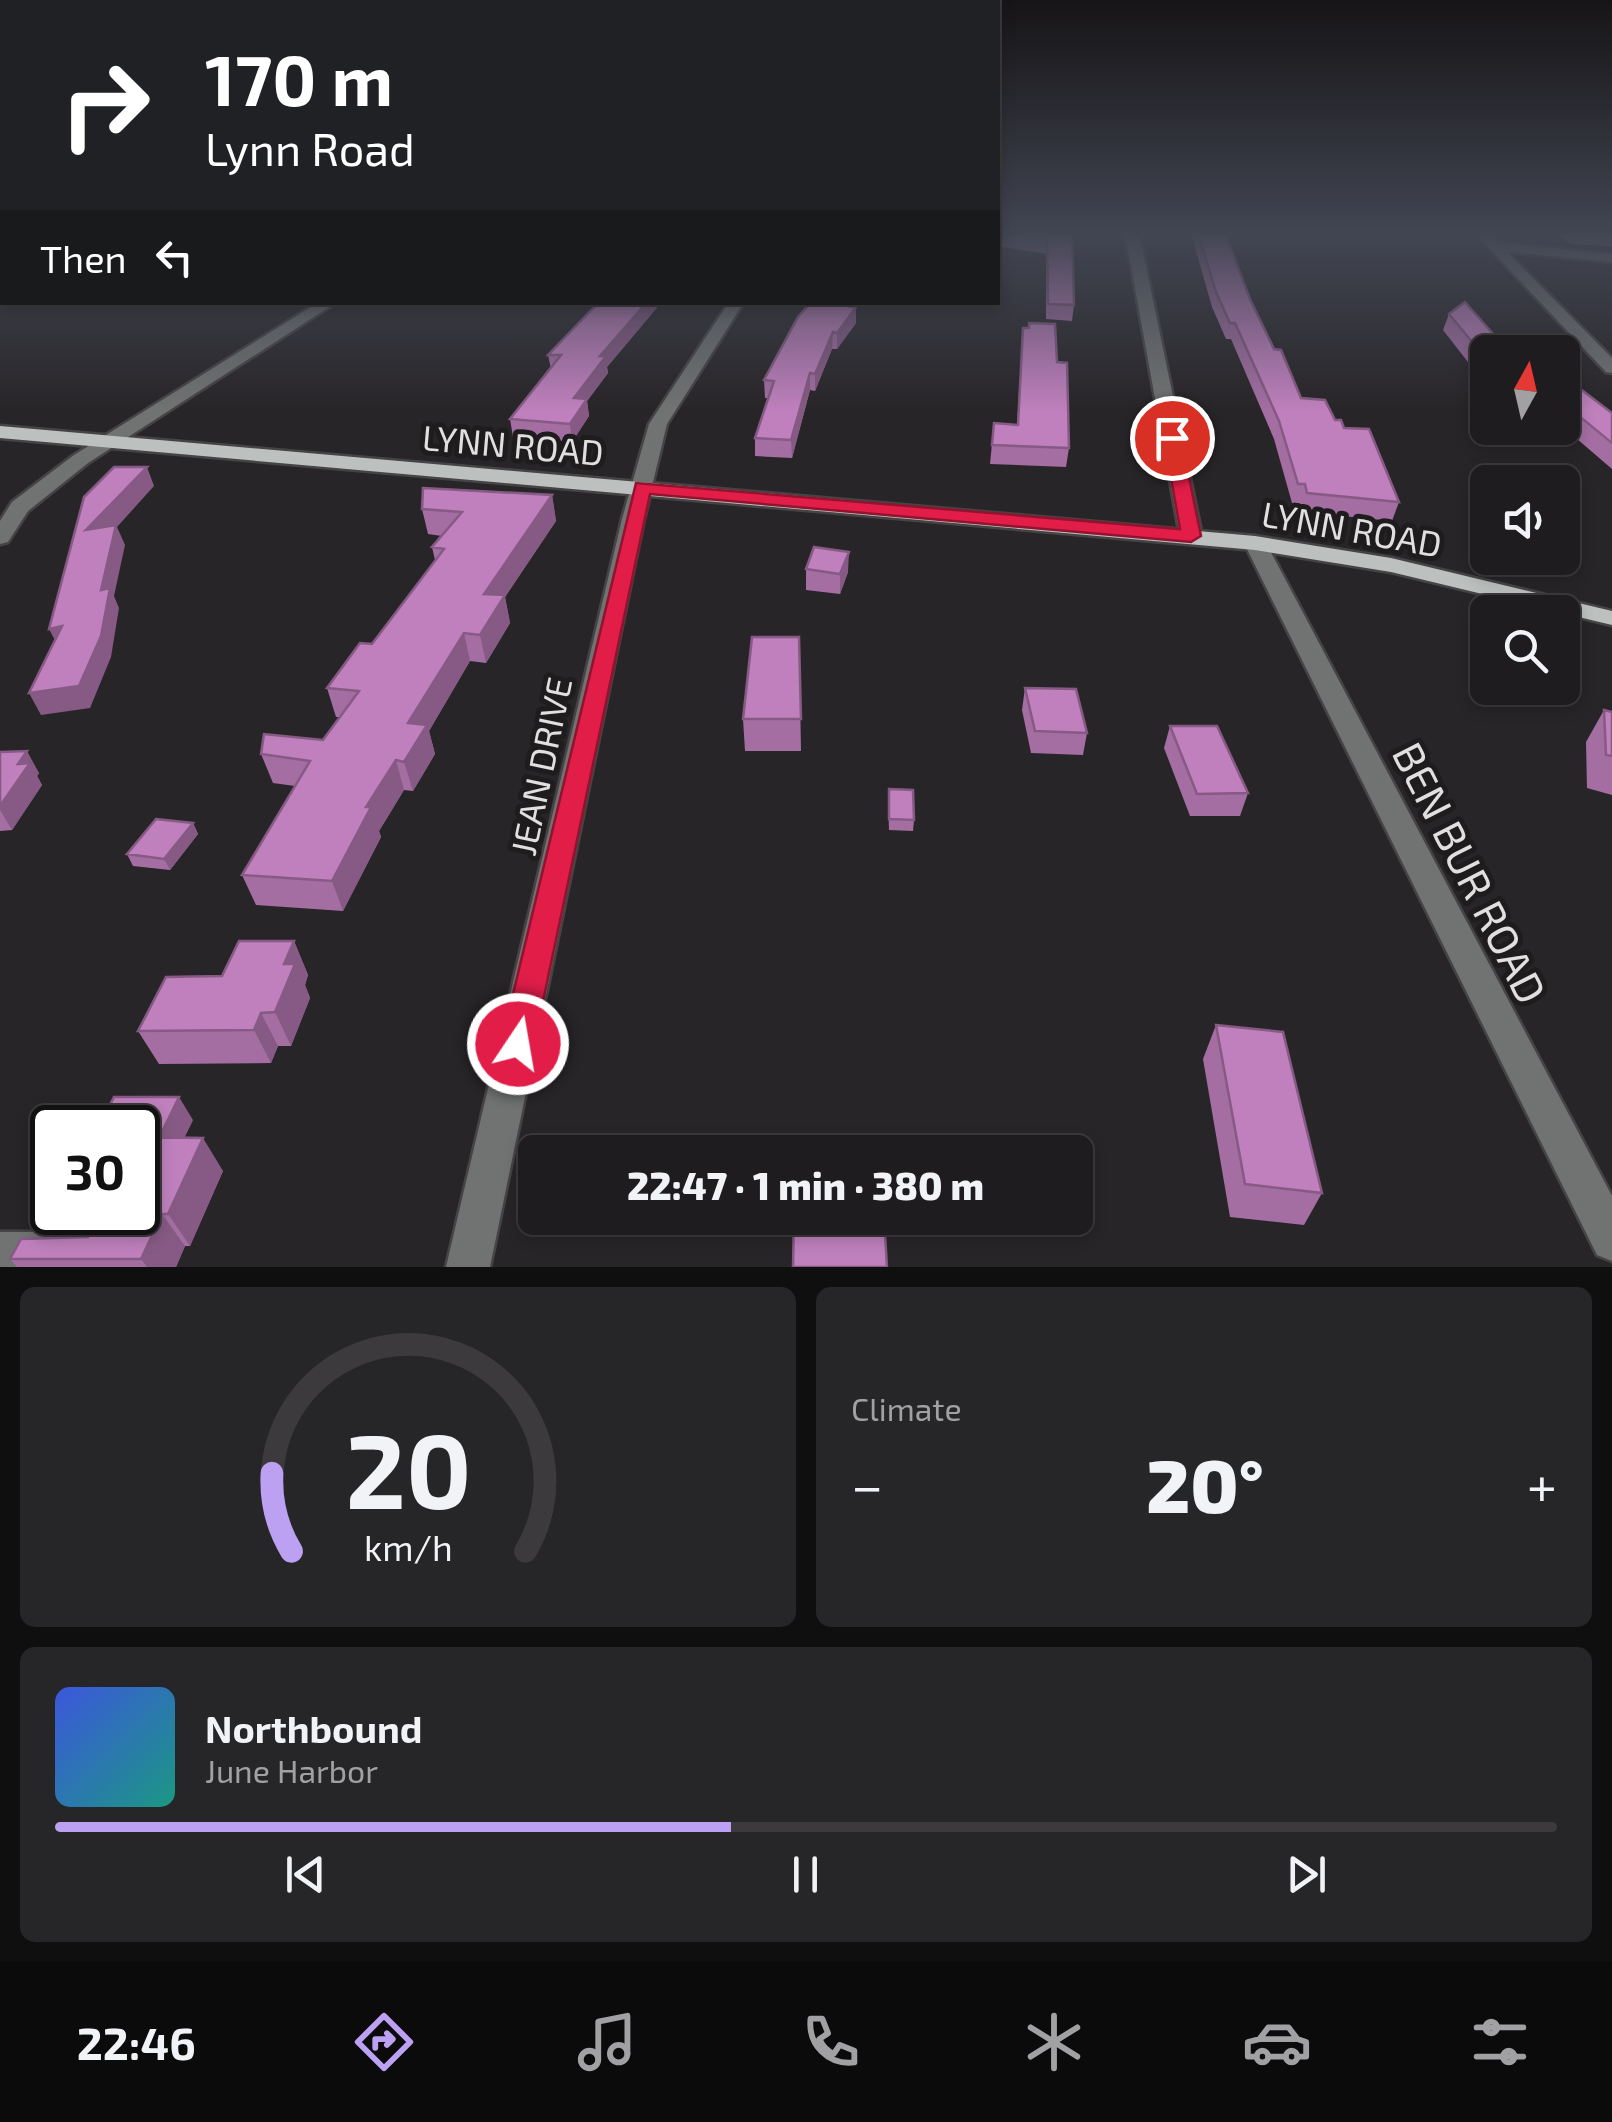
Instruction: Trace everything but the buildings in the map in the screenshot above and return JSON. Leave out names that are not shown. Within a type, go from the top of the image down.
[{"type":"main road","name":"LYNN ROAD","points":[[0,432],[1255,543],[1391,564],[1612,618]]},
{"type":"street","points":[[1144,292],[1191,536]]},
{"type":"street","points":[[1539,292],[1612,368]]},
{"type":"street","points":[[0,537],[20,507],[108,442],[325,305]]},
{"type":"street","name":"JEAN DRIVE","points":[[468,1267],[658,424],[736,305]]},
{"type":"street","name":"BEN BUR ROAD","points":[[1255,543],[1612,1240]]},
{"type":"street","points":[[0,1254],[75,1254]]},
{"type":"route","points":[[518,1044],[642,487],[1191,536],[1172,438]]}]
